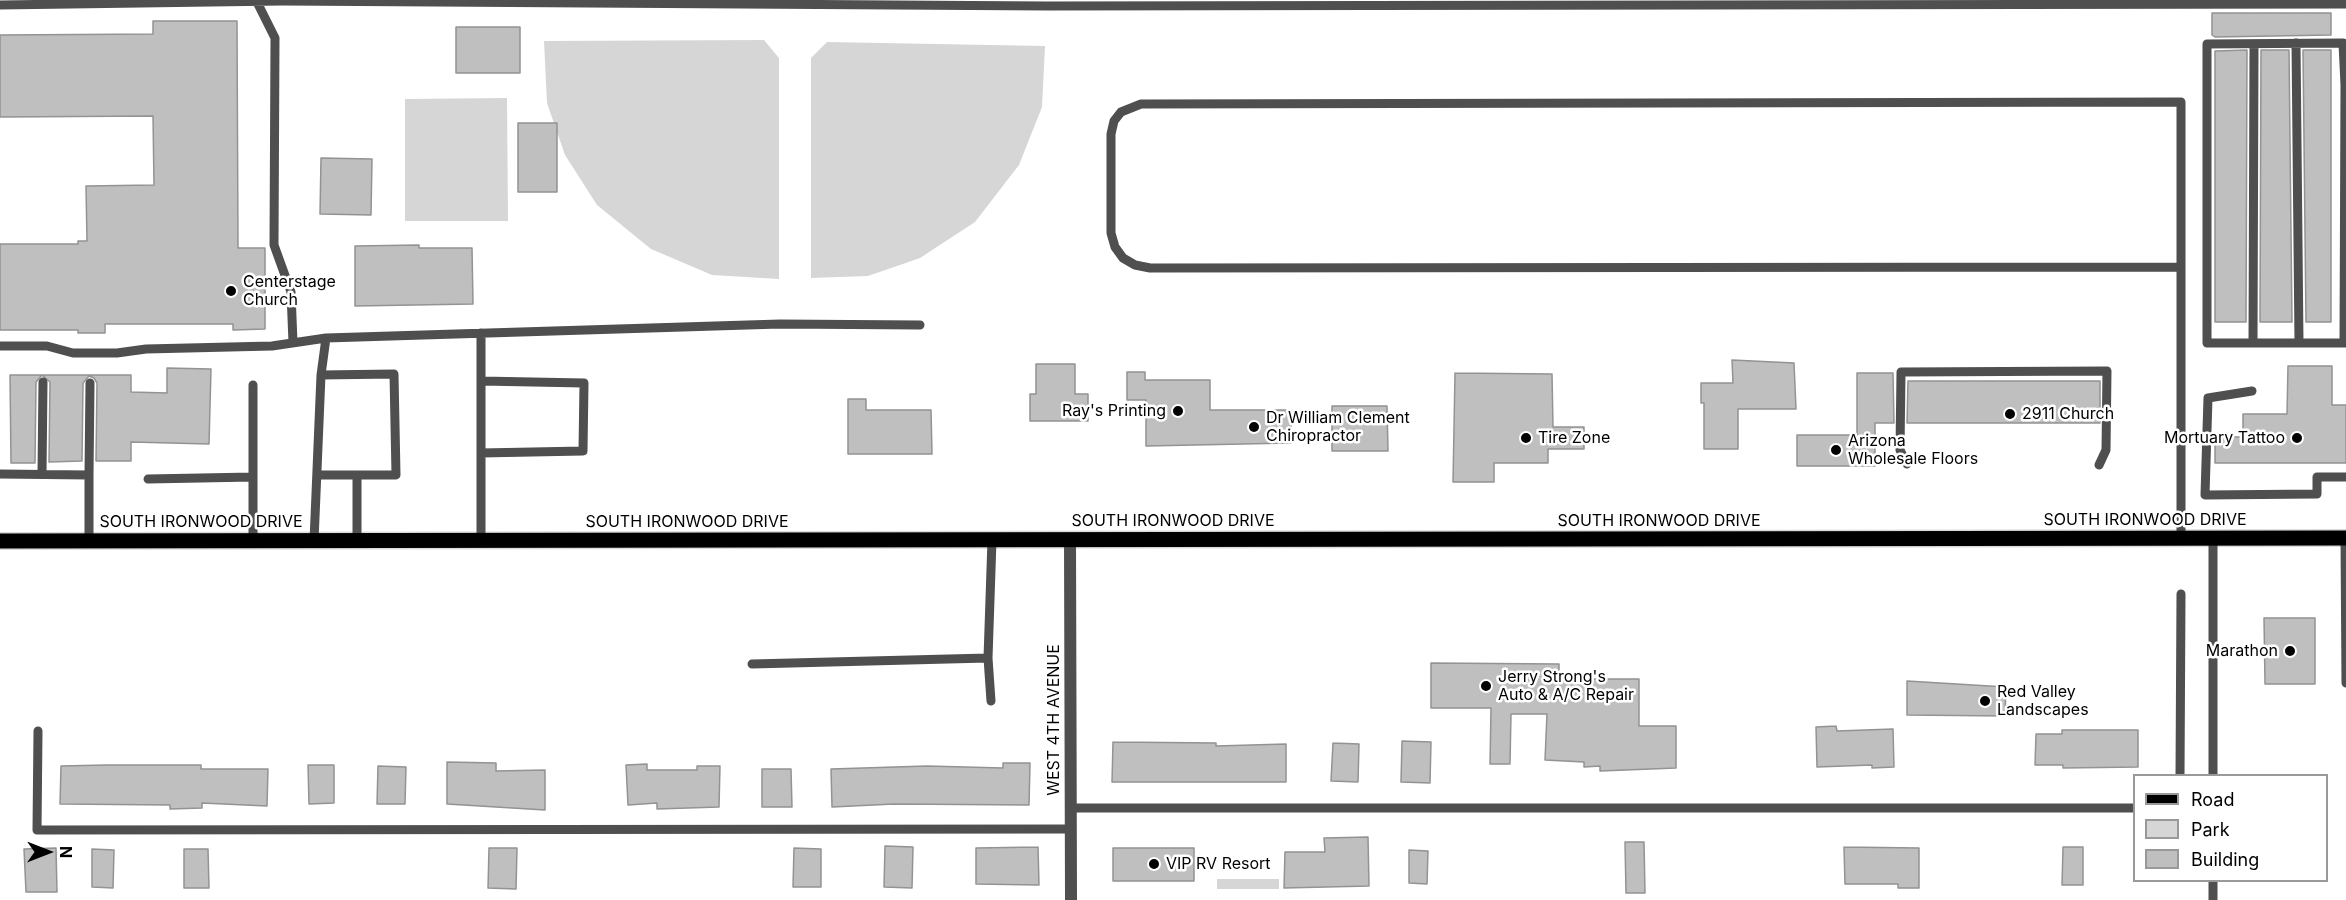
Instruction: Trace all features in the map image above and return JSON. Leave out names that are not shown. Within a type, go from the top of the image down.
[{"type":"main road","name":"SOUTH IRONWOOD DRIVE","points":[[0,541],[2345,538]]},
{"type":"street","name":"WEST 4TH AVENUE","points":[[1070,540],[1071,900]]},
{"type":"lane","points":[[257,2],[275,38],[274,245],[291,292],[293,343]]},
{"type":"lane","points":[[0,5],[257,2],[1036,6],[2187,2],[2346,4]]},
{"type":"lane","points":[[2296,43],[2299,343]]},
{"type":"lane","points":[[2296,43],[2343,43],[2345,343],[2207,343],[2207,44],[2296,43]]},
{"type":"lane","points":[[2253,343],[2254,44]]},
{"type":"lane","points":[[2181,267],[1150,268],[1135,266],[1122,258],[1115,247],[1111,233],[1111,134],[1114,121],[1121,112],[1129,106],[1142,104],[2181,102],[2181,267],[2181,538]]},
{"type":"lane","points":[[0,346],[47,346],[73,353],[117,353],[146,349],[272,346],[326,338],[780,324],[920,325]]},
{"type":"lane","points":[[480,333],[481,540]]},
{"type":"lane","points":[[314,541],[321,375],[326,338]]},
{"type":"lane","points":[[1907,464],[1900,450],[1901,372],[2107,371],[2106,450],[2099,465]]},
{"type":"lane","points":[[317,475],[396,475],[394,374],[321,375]]},
{"type":"lane","points":[[480,381],[584,383],[583,451],[481,453]]},
{"type":"lane","points":[[42,474],[43,382]]},
{"type":"lane","points":[[89,540],[90,383]]},
{"type":"lane","points":[[253,541],[254,385]]},
{"type":"lane","points":[[2252,391],[2208,398],[2205,495],[2317,494],[2317,477],[2346,477]]},
{"type":"lane","points":[[0,474],[89,475]]},
{"type":"lane","points":[[357,475],[357,541]]},
{"type":"lane","points":[[148,479],[254,477]]},
{"type":"lane","points":[[2213,538],[2213,774]]},
{"type":"lane","points":[[2345,538],[2346,683]]},
{"type":"lane","points":[[992,540],[988,658],[992,701]]},
{"type":"lane","points":[[2180,774],[2181,594]]},
{"type":"lane","points":[[752,664],[988,658]]},
{"type":"lane","points":[[38,731],[37,830],[1071,829]]},
{"type":"lane","points":[[1071,808],[2133,808]]},
{"type":"lane","points":[[2213,882],[2213,900]]},
{"type":"green space","points":[[764,40],[779,58],[779,279],[712,275],[651,249],[597,205],[565,155],[547,103],[544,41]]},
{"type":"green space","points":[[827,42],[1045,46],[1042,107],[1019,165],[975,222],[920,258],[868,276],[811,278],[811,58]]},
{"type":"green space","points":[[507,98],[508,221],[405,221],[405,99]]},
{"type":"green space","points":[[1217,879],[1279,879],[1279,889],[1217,889]]},
{"type":"building","points":[[2212,13],[2331,13],[2331,35],[2215,37],[2212,35]]},
{"type":"building","points":[[153,21],[237,21],[238,248],[265,248],[265,329],[233,330],[233,324],[105,324],[105,333],[78,333],[78,330],[0,330],[0,244],[78,244],[78,241],[87,241],[86,186],[154,185],[153,116],[0,117],[0,35],[153,34]]},
{"type":"building","points":[[456,27],[520,27],[520,73],[456,73]]},
{"type":"building","points":[[2247,50],[2246,322],[2215,322],[2215,51]]},
{"type":"building","points":[[2261,50],[2289,50],[2292,322],[2260,322]]},
{"type":"building","points":[[2303,50],[2331,50],[2331,322],[2306,322]]},
{"type":"building","points":[[518,123],[557,123],[557,192],[518,192]]},
{"type":"building","points":[[321,158],[372,159],[371,215],[320,214]]},
{"type":"building","points":[[419,245],[419,248],[472,248],[473,304],[355,306],[355,246]]},
{"type":"building","points":[[1732,360],[1794,363],[1796,409],[1738,409],[1738,449],[1704,449],[1704,403],[1701,403],[1701,383],[1733,383]]},
{"type":"building","points":[[1036,364],[1075,364],[1075,394],[1088,394],[1088,421],[1030,421],[1030,394],[1036,394]]},
{"type":"building","points":[[2288,366],[2332,366],[2332,405],[2346,405],[2346,463],[2215,463],[2215,437],[2243,437],[2243,414],[2287,414]]},
{"type":"building","points":[[167,368],[211,369],[209,444],[131,442],[131,461],[96,461],[97,383],[89,376],[83,383],[82,461],[49,462],[50,382],[42,375],[131,375],[131,392],[167,393]]},
{"type":"building","name":"Ray's Printing","points":[[1127,372],[1145,372],[1145,380],[1210,380],[1210,410],[1291,410],[1291,443],[1146,446],[1146,400],[1127,400]]},
{"type":"building","points":[[1455,373],[1552,374],[1553,427],[1584,427],[1584,449],[1548,449],[1548,463],[1494,463],[1494,482],[1453,482]]},
{"type":"building","points":[[1857,373],[1893,373],[1894,423],[1875,423],[1875,466],[1797,466],[1797,435],[1857,435]]},
{"type":"building","points":[[10,375],[42,375],[36,382],[35,463],[11,463]]},
{"type":"building","points":[[1908,381],[2100,381],[2100,423],[1907,423]]},
{"type":"building","points":[[848,399],[866,399],[866,410],[931,410],[932,454],[848,454]]},
{"type":"building","points":[[1332,406],[1387,406],[1388,451],[1332,451]]},
{"type":"building","name":"Marathon","points":[[2264,618],[2315,618],[2315,684],[2265,684]]},
{"type":"building","points":[[1431,663],[1559,664],[1559,679],[1639,679],[1639,726],[1676,726],[1676,768],[1600,771],[1600,766],[1584,767],[1584,762],[1545,760],[1547,714],[1511,714],[1510,764],[1490,764],[1491,708],[1431,708]]},
{"type":"building","points":[[1907,681],[2006,687],[2005,716],[1907,715]]},
{"type":"building","points":[[1836,726],[1837,731],[1893,729],[1894,767],[1872,768],[1872,765],[1817,767],[1816,727]]},
{"type":"building","points":[[2062,730],[2138,730],[2138,767],[2063,768],[2063,765],[2035,765],[2036,734],[2062,734]]},
{"type":"building","points":[[1402,741],[1431,742],[1430,783],[1401,782]]},
{"type":"building","points":[[1113,742],[1216,743],[1216,746],[1286,744],[1286,782],[1112,782]]},
{"type":"building","points":[[1333,743],[1359,744],[1358,782],[1331,781]]},
{"type":"building","points":[[447,762],[496,763],[496,771],[545,770],[545,810],[447,804]]},
{"type":"building","points":[[1003,763],[1030,763],[1029,805],[894,804],[832,807],[831,769],[927,766],[1003,768]]},
{"type":"building","points":[[647,764],[647,770],[697,770],[697,766],[720,766],[719,807],[657,809],[657,803],[628,805],[626,765]]},
{"type":"building","points":[[201,765],[201,769],[268,769],[267,806],[202,803],[202,808],[170,809],[170,805],[60,804],[61,766]]},
{"type":"building","points":[[308,765],[334,765],[334,803],[309,804]]},
{"type":"building","points":[[378,766],[406,767],[405,804],[377,804]]},
{"type":"building","points":[[762,769],[791,769],[792,807],[762,807]]},
{"type":"building","points":[[1368,837],[1369,886],[1284,888],[1285,852],[1325,852],[1324,838]]},
{"type":"building","points":[[1625,842],[1644,842],[1645,893],[1626,893]]},
{"type":"building","points":[[885,846],[913,847],[912,888],[884,887]]},
{"type":"building","points":[[1038,847],[1039,885],[976,884],[976,848]]},
{"type":"building","points":[[1844,847],[1919,848],[1919,888],[1898,888],[1898,884],[1845,884]]},
{"type":"building","points":[[2063,847],[2083,847],[2083,885],[2062,885]]},
{"type":"building","points":[[56,848],[57,892],[26,892],[24,849]]},
{"type":"building","points":[[489,848],[517,848],[516,889],[488,888]]},
{"type":"building","points":[[794,848],[821,849],[821,887],[793,887]]},
{"type":"building","name":"VIP RV Resort","points":[[1113,848],[1194,848],[1194,881],[1113,881]]},
{"type":"building","points":[[92,849],[114,850],[113,888],[92,887]]},
{"type":"building","points":[[184,849],[208,849],[209,888],[184,888]]},
{"type":"building","points":[[1409,850],[1428,851],[1427,884],[1409,883]]},
{"type":"place","name":"Centerstage Church","points":[[231,291]]},
{"type":"place","name":"Ray's Printing","points":[[1178,411]]},
{"type":"place","name":"2911 Church","points":[[2010,414]]},
{"type":"place","name":"Dr William Clement Chiropractor","points":[[1254,427]]},
{"type":"place","name":"Tire Zone","points":[[1526,438]]},
{"type":"place","name":"Mortuary Tattoo","points":[[2297,438]]},
{"type":"place","name":"Arizona Wholesale Floors","points":[[1836,450]]},
{"type":"place","name":"Marathon","points":[[2290,651]]},
{"type":"place","name":"Jerry Strong's Auto & A/C Repair","points":[[1486,686]]},
{"type":"place","name":"Red Valley Landscapes","points":[[1985,701]]},
{"type":"place","name":"VIP RV Resort","points":[[1154,864]]}]
